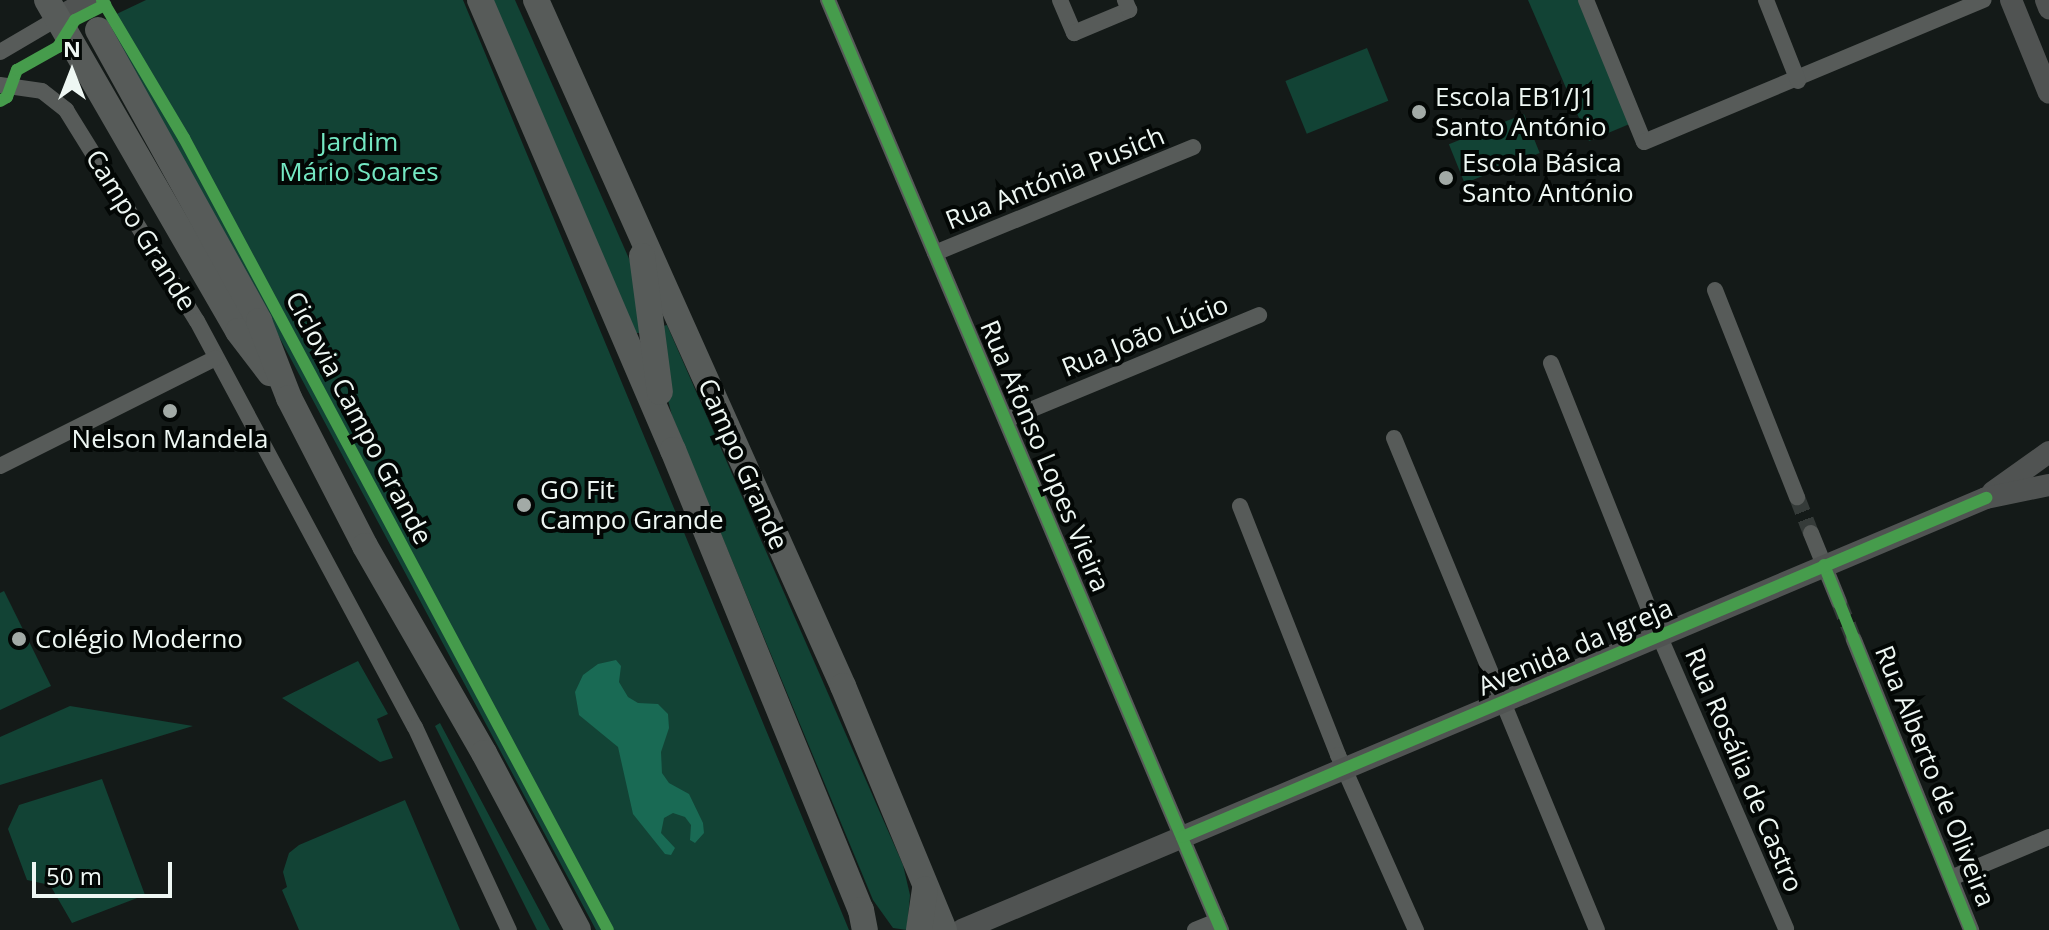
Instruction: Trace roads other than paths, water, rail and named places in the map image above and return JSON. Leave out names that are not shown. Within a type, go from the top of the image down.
[{"type":"main road","points":[[480,0],[673,450],[863,920],[881,930]]},
{"type":"main road","name":"Campo Grande","points":[[536,0],[843,686],[944,930]]},
{"type":"main road","name":"Campo Grande","points":[[52,9],[238,331],[289,398]]},
{"type":"main road","name":"Campo Grande","points":[[98,30],[259,321],[289,398],[365,546],[484,753],[578,930]]},
{"type":"main road","points":[[639,232],[655,372],[673,450]]},
{"type":"main road","points":[[919,930],[925,889]]},
{"type":"street","points":[[0,52],[52,9],[89,0]]},
{"type":"street","name":"Rua Afonso Lopes Vieira","points":[[828,0],[1219,925]]},
{"type":"street","points":[[1060,0],[1074,33],[1129,10],[1125,0]]},
{"type":"street","points":[[1586,0],[1644,142],[1798,81],[1984,0]]},
{"type":"street","points":[[1766,0],[1798,81]]},
{"type":"street","points":[[2011,0],[2049,93]]},
{"type":"street","points":[[2046,0],[2049,8]]},
{"type":"street","name":"Campo Grande","points":[[0,85],[42,91],[66,110],[197,321],[415,727],[509,930]]},
{"type":"street","name":"Rua Antónia Pusich","points":[[935,253],[1193,147]]},
{"type":"street","points":[[1715,290],[1797,497]]},
{"type":"street","name":"Rua João Lúcio","points":[[1006,420],[1259,315]]},
{"type":"street","points":[[0,466],[216,358]]},
{"type":"street","name":"Rua Rosália de Castro","points":[[1551,363],[1659,635],[1786,929]]},
{"type":"street","points":[[1394,438],[1597,930]]},
{"type":"street","name":"Avenida da Igreja","points":[[1986,498],[2049,452]]},
{"type":"street","name":"Avenida da Igreja","points":[[962,930],[1986,498],[2049,485]]},
{"type":"street","points":[[1240,506],[1344,769],[1416,930]]},
{"type":"street","points":[[1811,533],[1839,602]]},
{"type":"street","name":"Rua Alberto de Oliveira","points":[[1854,640],[1971,930]]},
{"type":"street","points":[[1951,878],[2049,837]]},
{"type":"street","points":[[1195,930],[1219,925]]},
{"type":"tunnel","points":[[1797,497],[1811,533]]},
{"type":"tunnel","points":[[1839,602],[1854,640]]},
{"type":"place","name":"Escola EB1/J1 Santo António","points":[[1419,112]]},
{"type":"place","name":"Escola Básica Santo António","points":[[1446,178]]},
{"type":"place","name":"Nelson Mandela","points":[[170,411]]},
{"type":"place","name":"GO Fit Campo Grande","points":[[524,505]]},
{"type":"place","name":"Colégio Moderno","points":[[19,639]]},
{"type":"park label","name":"Jardim Mário Soares","points":[[359,157]]}]
